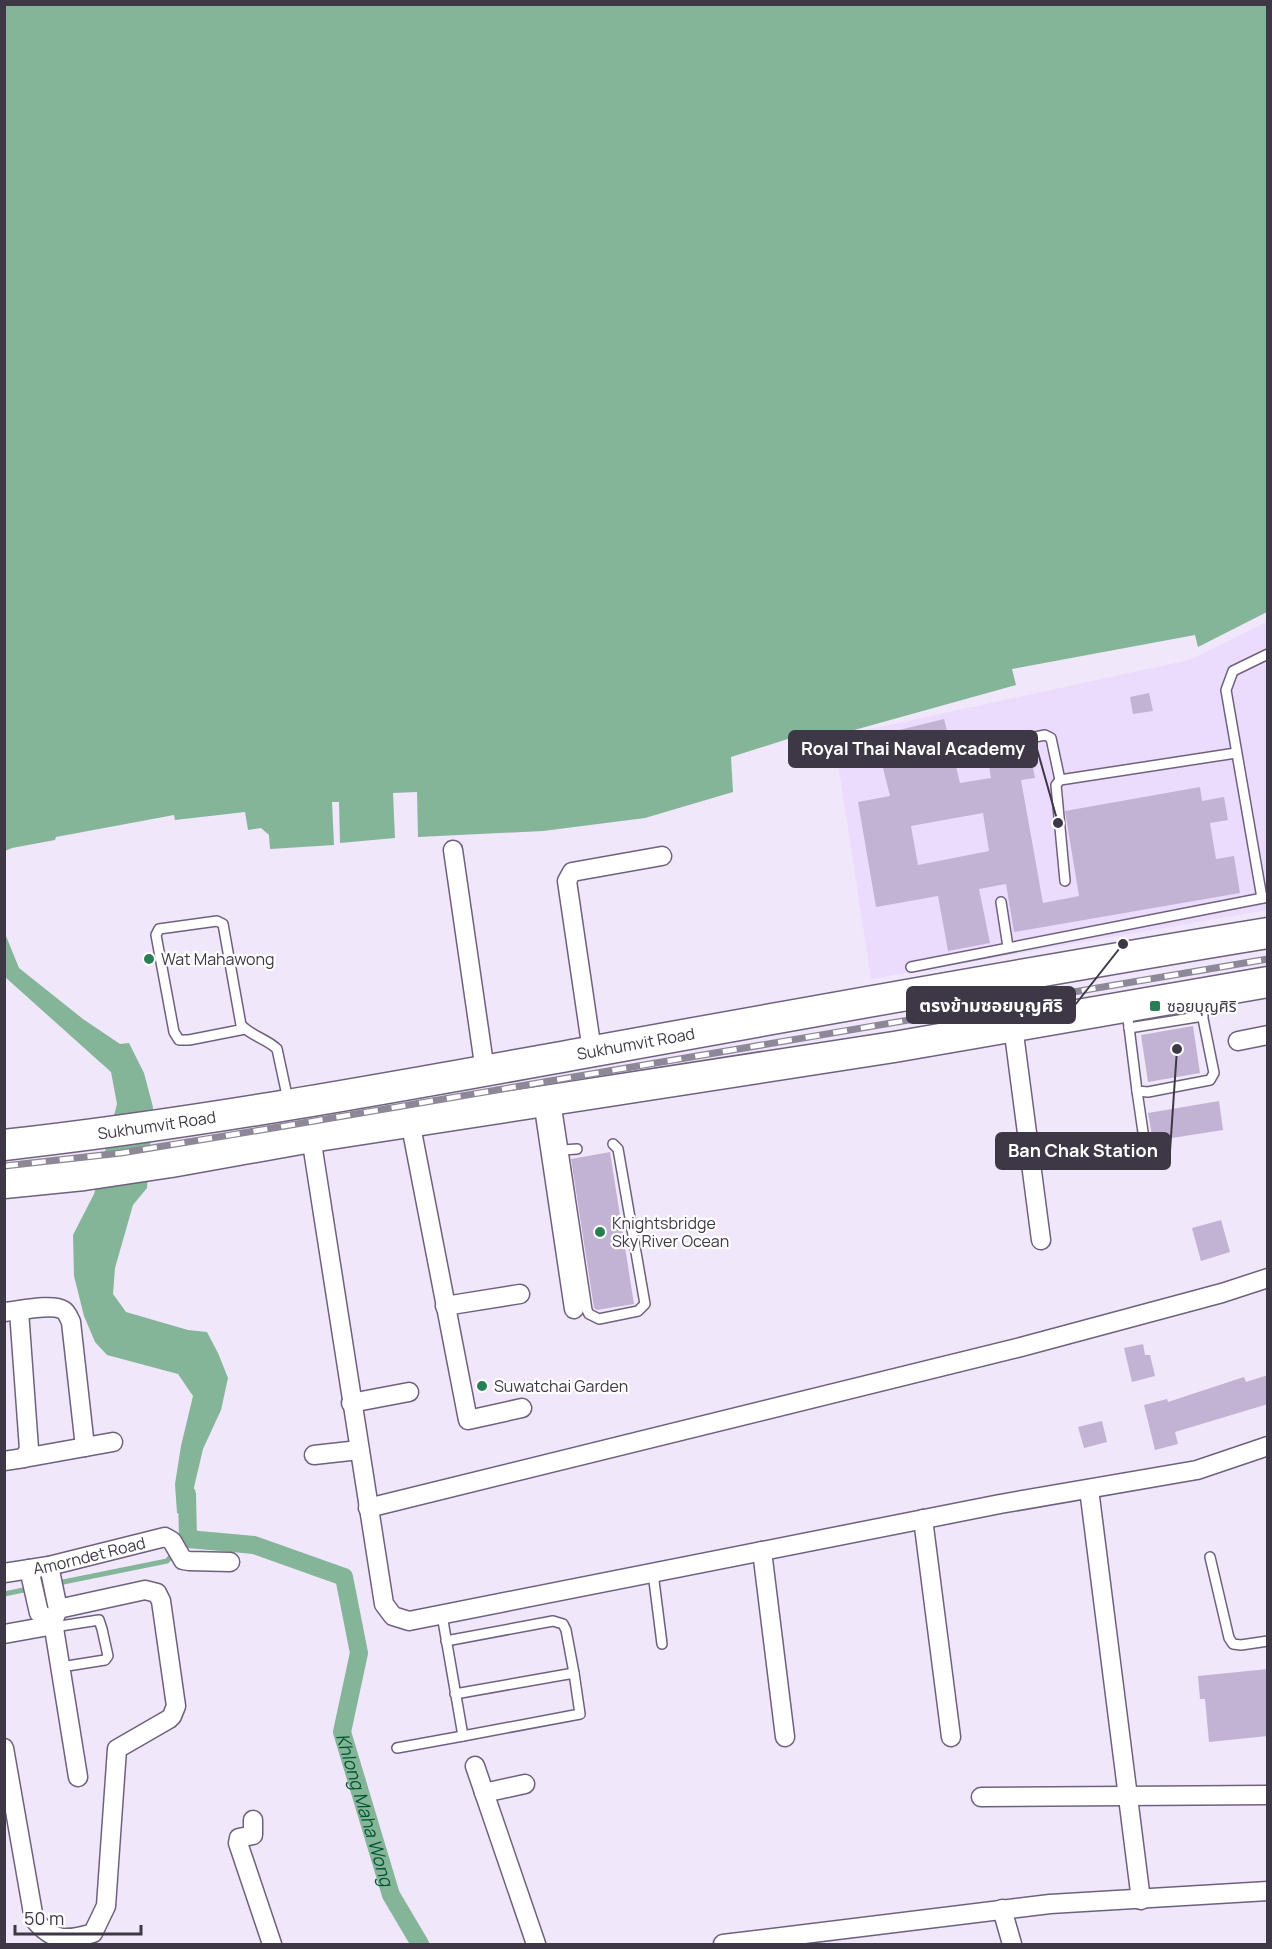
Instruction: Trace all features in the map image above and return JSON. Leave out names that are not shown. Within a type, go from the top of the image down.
[{"type":"highway","name":"Sukhumvit Road","points":[[4,1145],[92,1135],[289,1104],[734,1027],[851,1004],[1268,933]]},
{"type":"highway","points":[[4,1183],[84,1175],[171,1162],[410,1121],[1013,1026],[1128,1017],[1201,1005],[1268,982]]},
{"type":"highway","points":[[734,1027],[741,1070]]},
{"type":"street","points":[[453,850],[485,1071]]},
{"type":"street","points":[[592,1051],[567,881],[572,873],[662,856]]},
{"type":"street","points":[[1013,1026],[1041,1240]]},
{"type":"street","points":[[1238,1041],[1268,1035]]},
{"type":"street","points":[[549,1100],[574,1309]]},
{"type":"street","points":[[410,1121],[468,1420],[522,1408]]},
{"type":"street","points":[[311,1137],[384,1604],[393,1616],[409,1621],[923,1519],[1197,1470],[1268,1446]]},
{"type":"street","points":[[368,1508],[1021,1347],[1222,1293],[1268,1278]]},
{"type":"street","points":[[445,1306],[520,1294]]},
{"type":"street","points":[[24,1458],[29,1449],[12,1312],[47,1307],[61,1308],[68,1315],[71,1322],[85,1447]]},
{"type":"street","points":[[351,1403],[409,1392]]},
{"type":"street","points":[[4,1461],[113,1442]]},
{"type":"street","points":[[314,1455],[359,1450]]},
{"type":"street","points":[[1089,1489],[1141,1900]]},
{"type":"street","points":[[923,1519],[951,1737]]},
{"type":"street","name":"Amorndet Road","points":[[4,1574],[31,1580],[51,1577],[165,1537],[172,1540],[183,1560],[230,1562]]},
{"type":"street","points":[[762,1551],[785,1737]]},
{"type":"street","points":[[51,1577],[61,1667],[78,1777]]},
{"type":"street","points":[[31,1580],[39,1613],[55,1621]]},
{"type":"street","points":[[4,1634],[55,1621],[145,1590],[157,1593],[161,1600],[176,1706],[169,1719],[117,1749],[106,1906],[93,1933],[71,1940],[44,1933],[33,1919],[4,1748]]},
{"type":"street","points":[[475,1766],[536,1944]]},
{"type":"street","points":[[484,1793],[525,1784]]},
{"type":"street","points":[[981,1797],[1268,1795]]},
{"type":"street","points":[[253,1820],[253,1835],[240,1838],[238,1844],[272,1944]]},
{"type":"street","points":[[723,1944],[1050,1904],[1268,1891]]},
{"type":"street","points":[[1002,1909],[1012,1944]]},
{"type":"lane","points":[[911,967],[1265,898],[1226,690],[1233,671],[1268,654]]},
{"type":"lane","points":[[970,750],[1045,735],[1051,738],[1060,780],[1056,786],[1065,880]]},
{"type":"lane","points":[[1060,780],[1236,753]]},
{"type":"lane","points":[[1001,902],[1008,947]]},
{"type":"lane","points":[[245,1029],[179,1040],[174,1032],[156,935],[159,929],[217,921],[223,924],[241,1025],[245,1029],[250,1034],[276,1049],[289,1104]]},
{"type":"lane","points":[[1137,1091],[1148,1092],[1213,1078],[1201,1005]]},
{"type":"lane","points":[[1128,1017],[1143,1132]]},
{"type":"lane","points":[[549,1100],[563,1150],[587,1310],[589,1314],[598,1319],[638,1311],[645,1304],[618,1149],[613,1144]]},
{"type":"lane","points":[[563,1150],[577,1149]]},
{"type":"lane","points":[[1210,1557],[1229,1638],[1233,1644],[1268,1641]]},
{"type":"lane","points":[[653,1573],[662,1644]]},
{"type":"lane","points":[[442,1615],[463,1736]]},
{"type":"lane","points":[[55,1621],[99,1620],[108,1656],[105,1660],[61,1667]]},
{"type":"lane","points":[[397,1748],[580,1714],[566,1630],[563,1624],[553,1621],[446,1641]]},
{"type":"lane","points":[[455,1695],[574,1673]]},
{"type":"shaded area","points":[[4,5],[1267,5],[1267,612],[1198,647],[1195,635],[1012,669],[1016,685],[822,739],[816,730],[731,757],[733,792],[645,818],[543,831],[418,837],[417,792],[393,793],[395,838],[340,843],[339,802],[332,802],[334,845],[270,849],[269,835],[261,828],[248,830],[245,812],[175,820],[174,815],[56,837],[55,840],[5,851]]},
{"type":"shaded area","points":[[1267,622],[1267,910],[871,979],[834,737],[1189,660]]},
{"type":"shaded area","points":[[4,931],[19,968],[83,1019],[120,1044],[129,1043],[144,1073],[153,1107],[147,1188],[133,1205],[115,1268],[113,1294],[126,1312],[188,1330],[207,1332],[228,1378],[221,1410],[203,1449],[187,1517],[177,1513],[175,1484],[193,1396],[178,1374],[107,1355],[95,1342],[84,1316],[74,1276],[73,1235],[94,1194],[117,1104],[111,1072],[5,977]]},
{"type":"building","points":[[1149,693],[1153,711],[1133,714],[1130,697]]},
{"type":"building","points":[[944,719],[960,783],[991,778],[988,759],[1030,752],[1035,778],[1021,780],[1043,903],[1079,896],[1065,811],[1200,787],[1202,801],[1224,797],[1228,820],[1210,823],[1216,859],[1234,856],[1240,893],[1014,932],[1006,884],[979,889],[990,943],[948,951],[938,896],[876,907],[858,802],[890,796],[875,736]],"holes":[[[983,813],[989,851],[918,865],[911,826]]]},
{"type":"building","points":[[1193,1026],[1200,1073],[1148,1082],[1141,1035]]},
{"type":"building","points":[[1219,1101],[1223,1130],[1153,1141],[1148,1113]]},
{"type":"building","name":"Knightsbridge Sky River Ocean","points":[[610,1152],[634,1304],[597,1310],[594,1308],[571,1159]]},
{"type":"building","points":[[1221,1220],[1230,1252],[1201,1261],[1192,1228]]},
{"type":"building","points":[[1143,1344],[1145,1355],[1150,1355],[1155,1376],[1132,1382],[1124,1348]]},
{"type":"building","points":[[1268,1375],[1268,1404],[1175,1432],[1178,1444],[1155,1450],[1144,1405],[1167,1399],[1168,1402],[1244,1377],[1246,1382]]},
{"type":"building","points":[[1102,1421],[1107,1442],[1084,1448],[1078,1427]]},
{"type":"building","points":[[1268,1669],[1268,1736],[1209,1742],[1205,1699],[1200,1699],[1198,1676]]},
{"type":"waterway","name":"Khlong Maha Wong","points":[[187,1494],[188,1539],[254,1545],[344,1577],[359,1653],[342,1732],[391,1895],[420,1944]]},
{"type":"waterway","points":[[4,1594],[167,1561],[174,1553]]},
{"type":"railway","points":[[4,1166],[121,1153],[1268,959]]},
{"type":"place","name":"Royal Thai Naval Academy","points":[[1058,823]]},
{"type":"place","name":"ตรงข้ามซอยบุญศิริ","points":[[1123,944]]},
{"type":"place","name":"Wat Mahawong","points":[[149,959]]},
{"type":"place","name":"ซอยบุญศิริ","points":[[1155,1006]]},
{"type":"place","name":"Ban Chak Station","points":[[1177,1049]]},
{"type":"place","name":"Knightsbridge Sky River Ocean","points":[[600,1232]]},
{"type":"place","name":"Suwatchai Garden","points":[[482,1386]]}]
